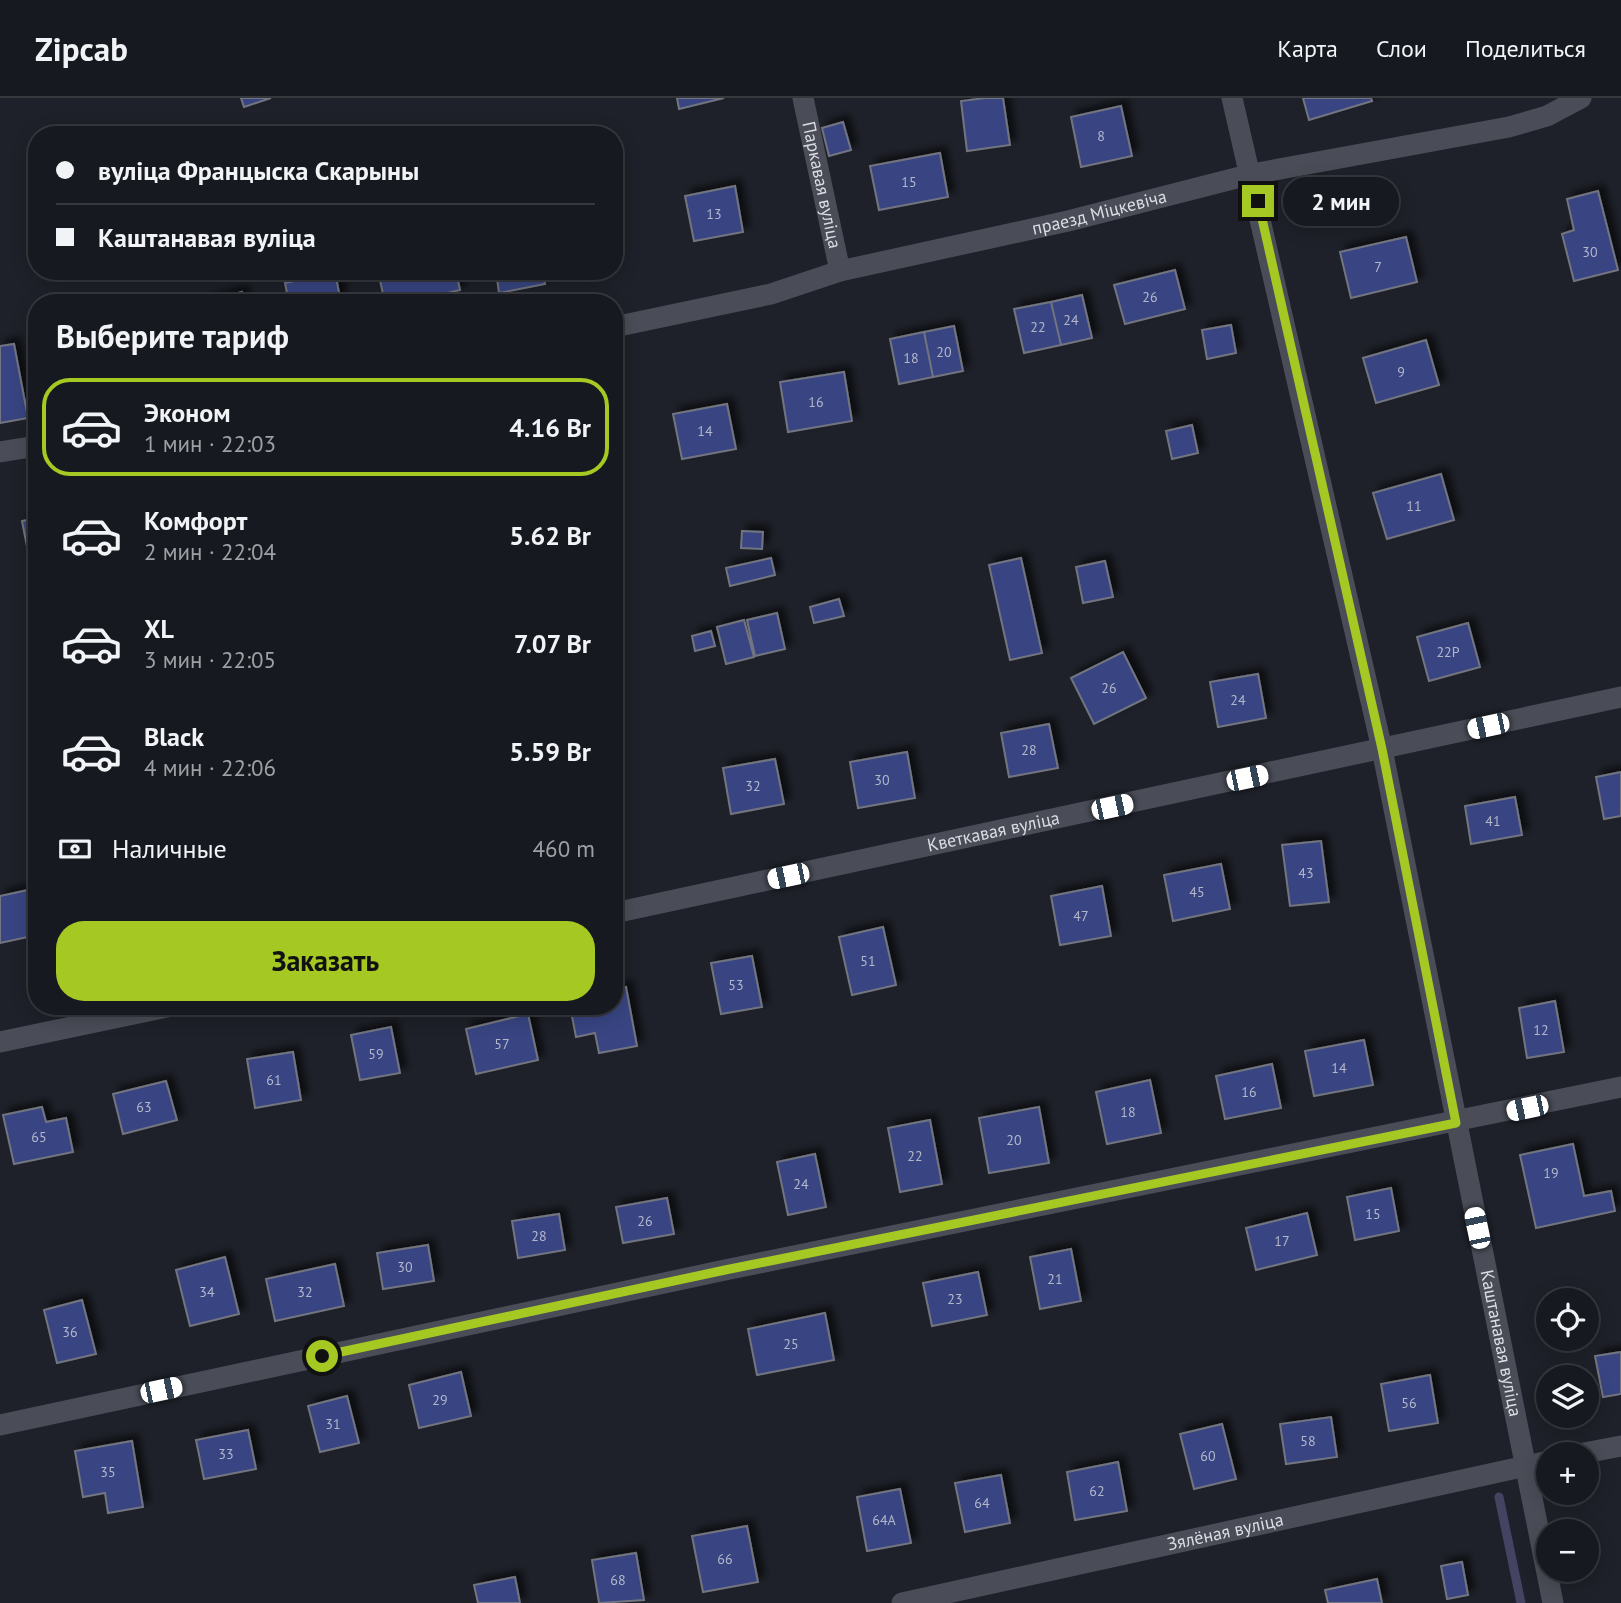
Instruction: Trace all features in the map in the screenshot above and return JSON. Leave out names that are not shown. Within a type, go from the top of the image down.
[{"type":"street","name":"Паркавая вуліца","points":[[803,98],[840,271]]},
{"type":"street","name":"Каштанавая вуліца","points":[[1232,98],[1252,174],[1382,749],[1553,1603]]},
{"type":"street","name":"праезд Міцкевіча","points":[[623,325],[771,294],[840,271],[1068,221],[1252,174],[1509,127],[1547,116],[1581,98]]},
{"type":"street","points":[[0,452],[28,447]]},
{"type":"street","name":"Кветкавая вуліца","points":[[623,911],[1621,697]]},
{"type":"street","points":[[0,1042],[129,1015]]},
{"type":"street","points":[[0,1425],[725,1270],[1456,1123],[1621,1087]]},
{"type":"street","points":[[1599,1450],[1621,1446]]},
{"type":"street","name":"Зялёная вуліца","points":[[902,1603],[1536,1463]]},
{"type":"building","points":[[241,98],[271,98],[244,107]]},
{"type":"building","points":[[677,98],[724,98],[679,109]]},
{"type":"building","points":[[1003,98],[1010,145],[967,151],[961,101]]},
{"type":"building","points":[[1303,98],[1371,98],[1372,101],[1309,120]]},
{"type":"building","points":[[1121,106],[1132,156],[1081,167],[1071,117]]},
{"type":"building","points":[[843,122],[851,150],[829,156],[822,128]]},
{"type":"building","points":[[940,153],[948,197],[879,210],[870,166]]},
{"type":"building","points":[[735,186],[743,232],[694,241],[685,196]]},
{"type":"building","points":[[1598,191],[1618,270],[1574,281],[1562,234],[1574,230],[1567,199]]},
{"type":"building","points":[[1406,237],[1417,282],[1351,298],[1340,252]]},
{"type":"building","points":[[1175,270],[1185,309],[1125,324],[1114,285]]},
{"type":"building","points":[[299,280],[337,280],[339,294],[287,294],[285,283]]},
{"type":"building","points":[[380,280],[458,280],[460,290],[443,294],[383,294]]},
{"type":"building","points":[[497,280],[544,280],[545,284],[499,293]]},
{"type":"building","points":[[1082,295],[1092,338],[1061,345],[1051,302]]},
{"type":"building","points":[[1051,302],[1061,345],[1024,353],[1014,309]]},
{"type":"building","points":[[1231,325],[1236,353],[1207,359],[1202,330]]},
{"type":"building","points":[[954,326],[963,371],[933,377],[924,332]]},
{"type":"building","points":[[924,332],[933,377],[899,384],[890,339]]},
{"type":"building","points":[[1426,340],[1439,385],[1376,403],[1363,358]]},
{"type":"building","points":[[14,344],[28,418],[0,423],[0,346]]},
{"type":"building","points":[[844,372],[852,421],[788,432],[780,382]]},
{"type":"building","points":[[727,404],[736,449],[682,459],[673,414]]},
{"type":"building","points":[[1192,425],[1198,453],[1172,459],[1166,431]]},
{"type":"building","points":[[1441,474],[1454,520],[1387,539],[1373,493]]},
{"type":"building","points":[[28,520],[28,552],[22,521]]},
{"type":"building","points":[[742,531],[763,532],[762,549],[741,548]]},
{"type":"building","points":[[771,558],[775,575],[730,586],[726,568]]},
{"type":"building","points":[[1021,558],[1042,653],[1010,660],[989,565]]},
{"type":"building","points":[[1105,561],[1113,597],[1083,603],[1076,567]]},
{"type":"building","points":[[839,599],[844,616],[814,623],[810,607]]},
{"type":"building","points":[[777,613],[785,649],[755,656],[747,620]]},
{"type":"building","points":[[744,620],[754,657],[726,664],[717,627]]},
{"type":"building","points":[[1468,623],[1480,667],[1429,681],[1417,637]]},
{"type":"building","points":[[711,631],[715,646],[695,651],[692,636]]},
{"type":"building","points":[[1123,652],[1146,698],[1094,724],[1071,678]]},
{"type":"building","points":[[1258,674],[1266,718],[1218,727],[1210,682]]},
{"type":"building","points":[[1049,724],[1058,768],[1009,777],[1001,733]]},
{"type":"building","points":[[907,752],[915,798],[858,808],[850,762]]},
{"type":"building","points":[[775,759],[784,804],[731,814],[723,768]]},
{"type":"building","points":[[1621,772],[1621,816],[1604,819],[1596,777]]},
{"type":"building","points":[[1515,797],[1522,835],[1471,844],[1465,806]]},
{"type":"building","points":[[1321,841],[1329,902],[1290,906],[1282,845]]},
{"type":"building","points":[[1221,864],[1230,909],[1173,921],[1164,875]]},
{"type":"building","points":[[1102,886],[1111,936],[1060,945],[1051,896]]},
{"type":"building","points":[[28,890],[28,937],[0,943],[0,896]]},
{"type":"building","points":[[883,927],[896,985],[852,995],[839,937]]},
{"type":"building","points":[[752,956],[762,1007],[721,1014],[711,963]]},
{"type":"building","points":[[626,987],[637,1046],[599,1053],[595,1033],[576,1037],[572,1015],[623,1015],[623,988]]},
{"type":"building","points":[[1555,1001],[1564,1052],[1527,1058],[1519,1008]]},
{"type":"building","points":[[528,1015],[538,1060],[476,1074],[466,1029]]},
{"type":"building","points":[[391,1027],[400,1073],[360,1080],[351,1035]]},
{"type":"building","points":[[1364,1040],[1373,1085],[1314,1096],[1305,1051]]},
{"type":"building","points":[[293,1052],[301,1100],[255,1108],[247,1059]]},
{"type":"building","points":[[1272,1064],[1281,1108],[1225,1119],[1216,1076]]},
{"type":"building","points":[[1150,1080],[1161,1133],[1107,1144],[1096,1092]]},
{"type":"building","points":[[166,1081],[177,1120],[123,1134],[113,1094]]},
{"type":"building","points":[[42,1107],[46,1122],[66,1118],[73,1152],[14,1164],[3,1115]]},
{"type":"building","points":[[1039,1107],[1049,1163],[989,1173],[979,1118]]},
{"type":"building","points":[[930,1120],[942,1184],[900,1192],[888,1128]]},
{"type":"building","points":[[1573,1144],[1584,1196],[1611,1191],[1615,1211],[1536,1228],[1520,1155]]},
{"type":"building","points":[[815,1154],[826,1207],[788,1215],[777,1162]]},
{"type":"building","points":[[1391,1188],[1399,1231],[1355,1240],[1347,1197]]},
{"type":"building","points":[[667,1198],[674,1234],[623,1243],[616,1207]]},
{"type":"building","points":[[1307,1213],[1317,1255],[1256,1270],[1246,1228]]},
{"type":"building","points":[[559,1214],[565,1250],[518,1258],[512,1221]]},
{"type":"building","points":[[428,1245],[434,1281],[383,1289],[377,1253]]},
{"type":"building","points":[[1071,1249],[1081,1301],[1040,1309],[1030,1257]]},
{"type":"building","points":[[225,1257],[239,1314],[190,1326],[176,1270]]},
{"type":"building","points":[[335,1264],[344,1306],[275,1321],[266,1279]]},
{"type":"building","points":[[978,1272],[987,1315],[932,1326],[923,1283]]},
{"type":"building","points":[[82,1300],[96,1354],[57,1363],[44,1310]]},
{"type":"building","points":[[825,1313],[834,1360],[757,1375],[748,1329]]},
{"type":"building","points":[[1621,1352],[1621,1394],[1603,1397],[1599,1365],[1595,1356]]},
{"type":"building","points":[[461,1372],[471,1416],[419,1428],[409,1385]]},
{"type":"building","points":[[1430,1375],[1438,1423],[1389,1431],[1381,1384]]},
{"type":"building","points":[[347,1396],[359,1443],[320,1452],[308,1406]]},
{"type":"building","points":[[1331,1417],[1337,1457],[1286,1464],[1280,1424]]},
{"type":"building","points":[[1222,1424],[1236,1479],[1194,1489],[1180,1434]]},
{"type":"building","points":[[248,1430],[256,1469],[204,1479],[196,1440]]},
{"type":"building","points":[[132,1441],[143,1507],[108,1513],[105,1493],[83,1497],[75,1451]]},
{"type":"building","points":[[1118,1462],[1127,1511],[1075,1520],[1067,1472]]},
{"type":"building","points":[[1001,1475],[1010,1523],[965,1532],[955,1483]]},
{"type":"building","points":[[900,1489],[911,1543],[867,1551],[857,1497]]},
{"type":"building","points":[[747,1526],[758,1582],[703,1592],[692,1536]]},
{"type":"building","points":[[636,1553],[644,1600],[599,1603],[592,1560]]},
{"type":"building","points":[[1462,1562],[1468,1595],[1447,1599],[1441,1566]]},
{"type":"building","points":[[515,1577],[520,1603],[478,1603],[474,1585]]},
{"type":"building","points":[[1377,1579],[1382,1603],[1328,1603],[1325,1590]]},
{"type":"waterway","points":[[1499,1497],[1521,1603]]},
{"type":"route","points":[[322,1356],[725,1270],[1456,1123],[1382,749],[1258,201]]}]
